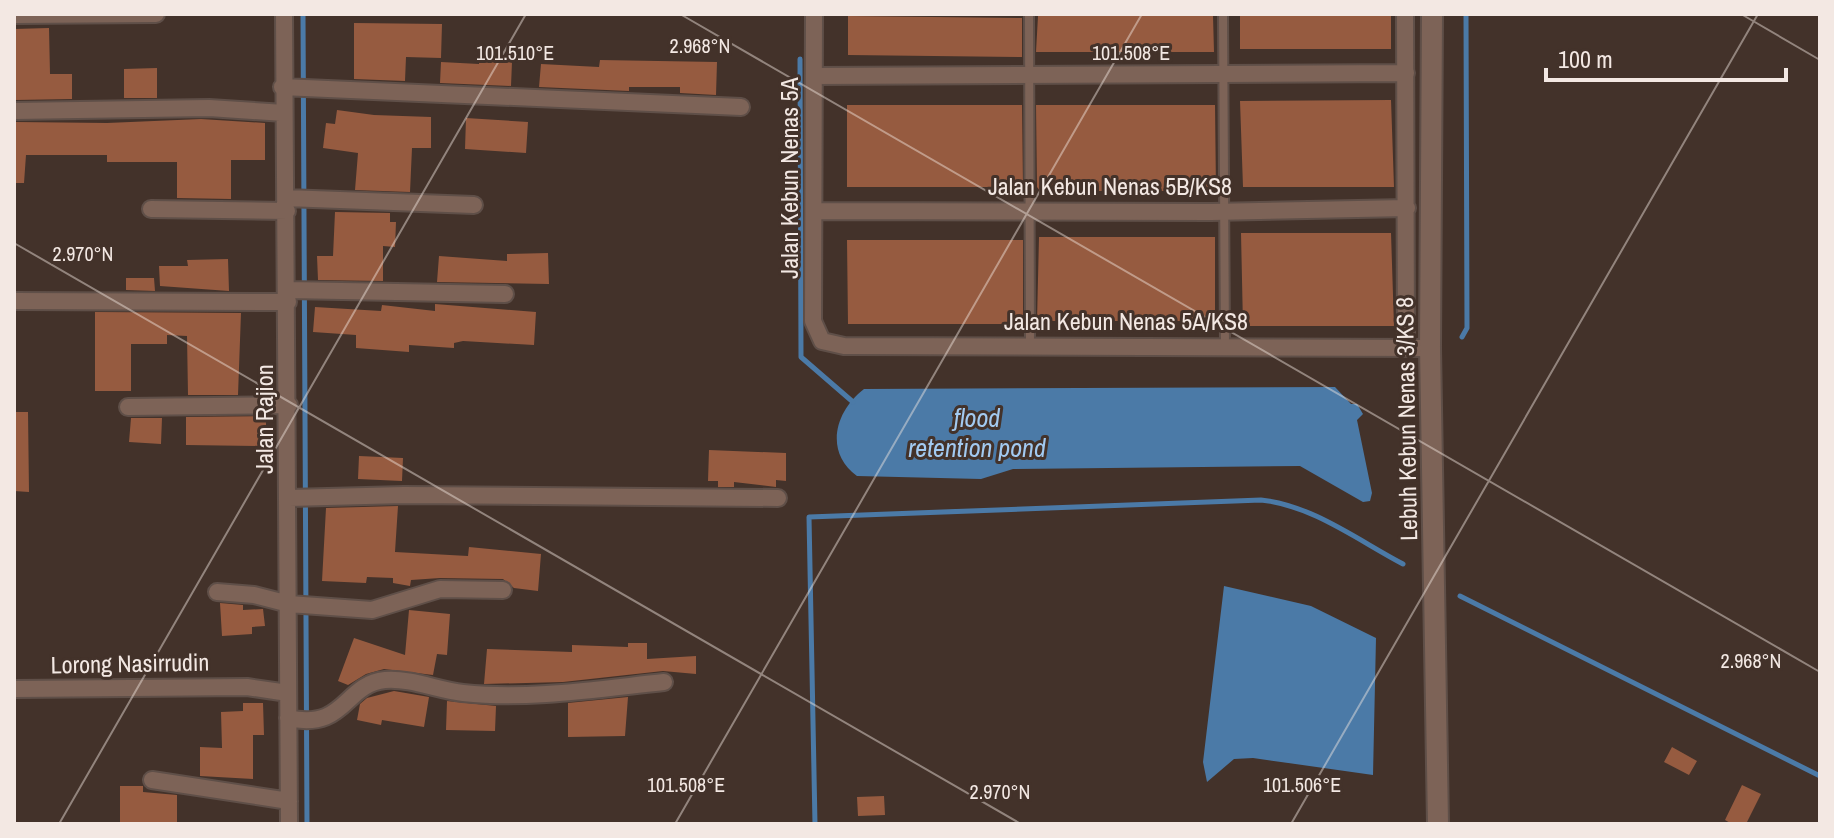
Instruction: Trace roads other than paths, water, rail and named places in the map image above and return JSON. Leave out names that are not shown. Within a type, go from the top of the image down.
[{"type":"street","points":[[14,15],[156,14]]},
{"type":"street","name":"Jalan Rajion","points":[[284,14],[288,87],[284,113],[286,204],[291,294],[284,405],[293,498],[293,604],[288,693],[291,718],[289,824]]},
{"type":"street","name":"Jalan Kebun Nenas 5A","points":[[814,14],[813,321],[822,341]]},
{"type":"street","points":[[1405,14],[1406,348]]},
{"type":"street","name":"Lebuh Kebun Nenas 3/KS 8","points":[[1432,14],[1430,348],[1438,824]]},
{"type":"street","points":[[814,76],[1406,73]]},
{"type":"street","points":[[288,87],[741,107]]},
{"type":"street","points":[[14,111],[209,108],[284,113]]},
{"type":"street","points":[[151,209],[286,204],[474,205]]},
{"type":"street","name":"Jalan Kebun Nenas 5B/KS8","points":[[814,211],[1407,208]]},
{"type":"street","points":[[14,301],[315,291],[505,294]]},
{"type":"street","name":"Jalan Kebun Nenas 5A/KS8","points":[[822,341],[844,346],[1430,348]]},
{"type":"street","points":[[128,407],[284,405]]},
{"type":"street","points":[[293,498],[778,498]]},
{"type":"street","points":[[217,592],[254,595],[293,604],[372,610],[440,589],[503,590]]},
{"type":"street","points":[[291,718],[316,719],[339,712],[373,681],[396,679],[464,693],[543,693],[664,682]]},
{"type":"street","name":"Lorong Nasirrudin","points":[[14,689],[247,687],[288,693]]},
{"type":"street","points":[[152,780],[289,801]]},
{"type":"lane","points":[[1029,14],[1030,345]]},
{"type":"lane","points":[[1223,14],[1225,346]]},
{"type":"water","name":"flood retention pond","points":[[1335,387],[1351,404],[1357,404],[1363,414],[1357,420],[1372,493],[1370,501],[1363,502],[1300,466],[1013,469],[981,479],[857,476],[840,455],[837,444],[840,420],[846,408],[864,389]]},
{"type":"water","points":[[1224,586],[1311,606],[1376,638],[1373,775],[1253,758],[1234,759],[1207,782],[1203,762]]},
{"type":"waterway","points":[[303,14],[307,824]]},
{"type":"waterway","points":[[1462,337],[1467,328],[1466,14]]},
{"type":"waterway","points":[[800,59],[801,357],[853,402]]},
{"type":"waterway","points":[[815,824],[809,517],[1261,500],[1317,516],[1403,564]]},
{"type":"waterway","points":[[1460,596],[1820,776]]}]
